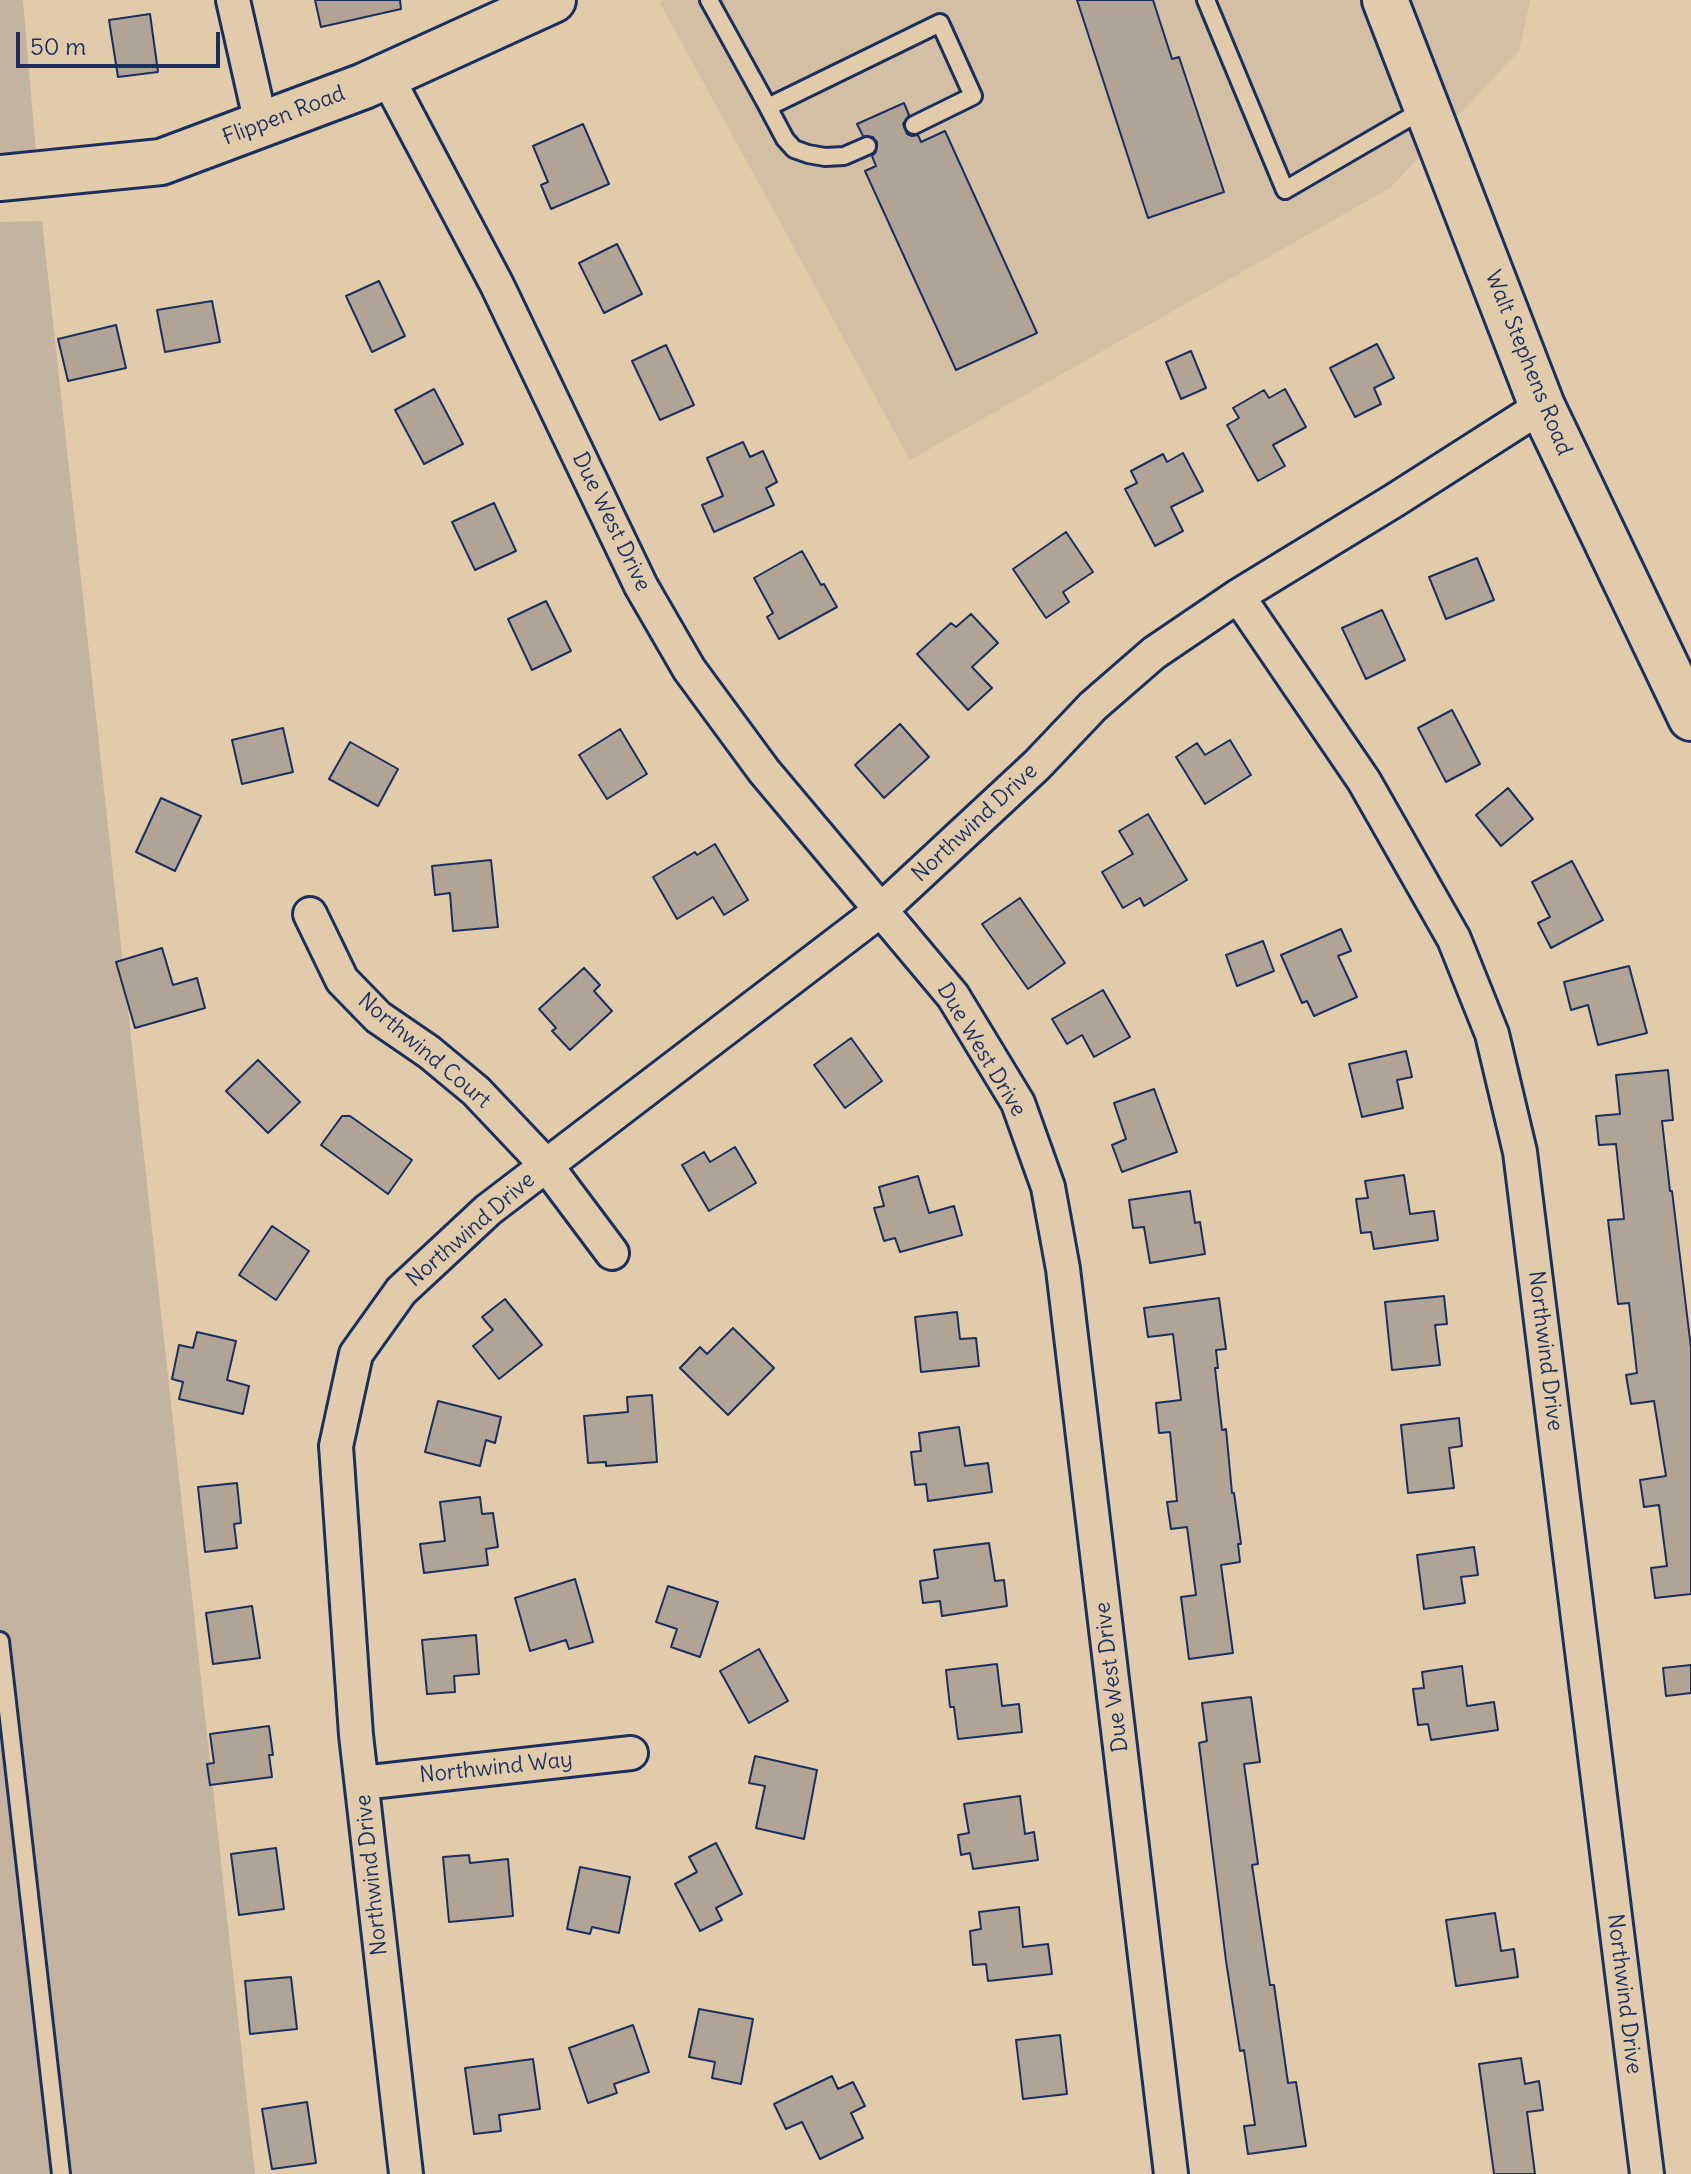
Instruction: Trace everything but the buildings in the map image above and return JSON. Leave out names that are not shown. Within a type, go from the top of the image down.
[{"type":"street","points":[[233,0],[261,124]]},
{"type":"street","name":"Flippen Road","points":[[0,178],[161,162],[386,75],[553,0]]},
{"type":"street","name":"Walt Stephens Road","points":[[1385,0],[1542,406],[1691,718]]},
{"type":"street","name":"Due West Drive","points":[[386,75],[497,285],[641,586],[689,669],[764,771],[953,996],[1018,1103],[1048,1187],[1063,1269],[1171,2174]]},
{"type":"street","name":"Northwind Drive","points":[[406,2174],[354,1705],[336,1446],[356,1354],[401,1291],[488,1210],[881,910],[1037,765],[1093,706],[1154,653],[1238,596],[1542,406]]},
{"type":"street","name":"Northwind Drive","points":[[1238,596],[1364,781],[1454,939],[1492,1034],[1520,1152],[1647,2174]]},
{"type":"street","name":"Northwind Court","points":[[310,914],[342,980],[378,1017],[429,1052],[476,1091],[546,1165],[612,1253]]},
{"type":"street","name":"Northwind Way","points":[[362,1783],[631,1753]]},
{"type":"lane","points":[[709,0],[785,139],[794,149],[825,157],[844,156],[867,146]]},
{"type":"lane","points":[[1206,0],[1285,190],[1427,107]]},
{"type":"lane","points":[[768,107],[940,23],[973,96],[914,125]]},
{"type":"lane","points":[[0,1641],[61,2174]]},
{"type":"shaded area","points":[[0,0],[23,0],[37,164],[0,167]]},
{"type":"shaded area","points":[[665,0],[1530,0],[1519,51],[1390,188],[910,460],[660,3]]},
{"type":"shaded area","points":[[42,221],[255,2174],[0,2174],[0,222]]}]
